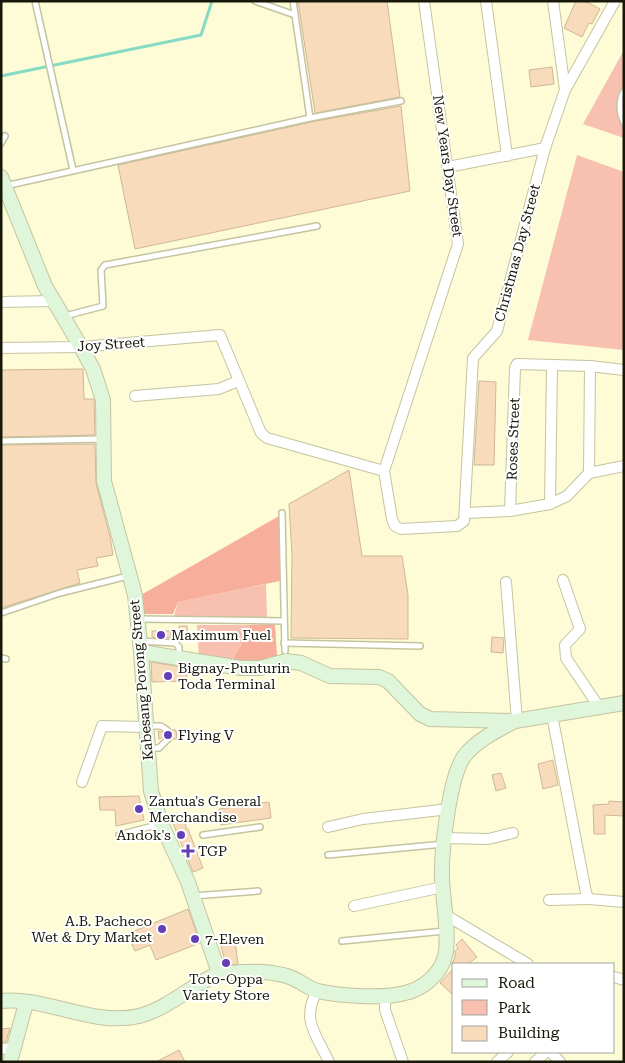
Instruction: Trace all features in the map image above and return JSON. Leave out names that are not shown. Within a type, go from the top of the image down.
[{"type":"main road","name":"Kabesang Porong Street","points":[[2,183],[45,286],[93,369],[104,400],[106,495],[130,575],[138,619],[146,647],[145,727],[151,791],[161,823],[223,973]]},
{"type":"main road","points":[[146,647],[179,658],[241,668],[260,668],[286,661],[301,663],[330,676],[379,677],[388,681],[420,714],[430,719],[516,721],[624,703]]},
{"type":"main road","points":[[1,1001],[26,1003],[100,1018],[138,1016],[168,1004],[223,973],[276,973],[290,976],[317,991],[384,995],[405,993],[423,985],[438,972],[446,955],[442,887],[449,809],[458,766],[466,754],[488,735],[516,721]]},
{"type":"main road","points":[[10,1062],[7,1049],[26,1003]]},
{"type":"street","name":"New Years Day Street","points":[[384,471],[458,244],[424,1]]},
{"type":"street","points":[[486,1],[507,156]]},
{"type":"street","points":[[553,1],[565,90]]},
{"type":"street","name":"Christmas Day Street","points":[[465,513],[473,358],[497,331],[545,148],[565,90],[615,1]]},
{"type":"street","points":[[448,167],[545,148]]},
{"type":"street","points":[[1,302],[53,301]]},
{"type":"street","name":"Joy Street","points":[[1,348],[81,347],[220,335],[238,381]]},
{"type":"street","name":"Roses Street","points":[[510,511],[515,368],[522,362],[552,365]]},
{"type":"street","points":[[550,504],[552,365],[590,366],[624,370]]},
{"type":"street","points":[[590,366],[590,473]]},
{"type":"street","points":[[135,396],[219,389],[238,381],[261,433],[267,438],[384,471],[392,520],[395,526],[401,529],[457,526],[464,521],[465,513],[510,511],[550,504],[568,496],[590,473],[624,466]]},
{"type":"street","points":[[563,580],[580,629],[565,646],[566,658],[599,707]]},
{"type":"street","points":[[506,582],[516,721]]},
{"type":"street","points":[[552,715],[586,893],[589,899]]},
{"type":"street","points":[[82,782],[102,726],[145,727]]},
{"type":"street","points":[[328,826],[362,819],[449,809]]},
{"type":"street","points":[[445,841],[488,839],[513,833]]},
{"type":"street","points":[[354,906],[442,887]]},
{"type":"street","points":[[549,900],[580,901],[589,899],[624,902]]},
{"type":"street","points":[[444,914],[526,963]]},
{"type":"street","points":[[317,991],[309,1005],[309,1015],[329,1062]]},
{"type":"street","points":[[384,995],[385,1010],[403,1062]]},
{"type":"street","points":[[497,1062],[507,1053]]},
{"type":"street","points":[[535,1062],[545,1053]]},
{"type":"lane","points":[[35,1],[73,170]]},
{"type":"lane","points":[[255,1],[295,15]]},
{"type":"lane","points":[[293,1],[310,118]]},
{"type":"lane","points":[[624,92],[620,99],[620,113],[624,123]]},
{"type":"lane","points":[[2,183],[73,170],[310,118],[401,102]]},
{"type":"lane","points":[[1,143],[5,136]]},
{"type":"lane","points":[[62,316],[103,306],[101,270],[104,264],[317,226]]},
{"type":"lane","points":[[1,441],[104,438]]},
{"type":"lane","points":[[282,513],[284,651]]},
{"type":"lane","points":[[1,613],[60,593],[130,575]]},
{"type":"lane","points":[[138,619],[284,621]]},
{"type":"lane","points":[[284,643],[420,646]]},
{"type":"lane","points":[[145,727],[160,726],[167,730]]},
{"type":"lane","points":[[147,748],[159,748],[168,739]]},
{"type":"lane","points":[[119,835],[161,823]]},
{"type":"lane","points":[[203,835],[260,827]]},
{"type":"lane","points":[[328,855],[445,841]]},
{"type":"lane","points":[[192,896],[258,891]]},
{"type":"lane","points":[[342,941],[445,931]]},
{"type":"green space","points":[[624,50],[624,138],[583,124]]},
{"type":"green space","points":[[577,155],[624,172],[624,350],[528,340]]},
{"type":"green space","points":[[266,584],[267,618],[174,616],[178,602]]},
{"type":"green space","points":[[197,625],[249,625],[232,662],[199,658]]},
{"type":"shaded area","points":[[279,516],[280,581],[178,602],[173,614],[143,614],[141,595]]},
{"type":"shaded area","points":[[275,624],[277,656],[259,662],[232,662],[249,625]]},
{"type":"building","points":[[298,1],[387,1],[400,97],[315,113]]},
{"type":"building","points":[[576,1],[585,1],[600,9],[592,24],[589,23],[582,37],[564,28]]},
{"type":"building","points":[[552,67],[554,84],[531,87],[529,70]]},
{"type":"building","points":[[401,106],[410,191],[135,249],[118,165],[316,121]]},
{"type":"building","points":[[83,369],[84,399],[94,399],[95,435],[1,437],[1,370]]},
{"type":"building","points":[[479,381],[496,382],[494,465],[474,465]]},
{"type":"building","points":[[95,444],[96,483],[113,555],[96,558],[98,566],[77,570],[80,583],[1,608],[1,445]]},
{"type":"building","points":[[349,470],[362,556],[402,556],[408,595],[408,639],[291,638],[292,554],[289,504]]},
{"type":"building","points":[[179,626],[187,626],[188,637],[180,637]]},
{"type":"building","name":"Maximum Fuel","points":[[152,631],[171,631],[171,638],[152,637]]},
{"type":"building","points":[[492,637],[504,638],[503,653],[491,652]]},
{"type":"building","points":[[151,662],[187,668],[187,681],[152,682]]},
{"type":"building","name":"Flying V","points":[[171,730],[176,730],[177,739],[172,739],[167,735],[159,739],[158,731],[167,734]]},
{"type":"building","points":[[553,760],[558,785],[543,789],[538,764]]},
{"type":"building","points":[[501,773],[506,788],[496,791],[492,775]]},
{"type":"building","points":[[139,796],[144,820],[116,826],[115,810],[100,810],[99,797]]},
{"type":"building","points":[[609,801],[624,802],[624,816],[605,815],[605,834],[594,834],[593,805],[609,804]]},
{"type":"building","points":[[269,802],[271,818],[221,825],[219,809]]},
{"type":"building","points":[[173,814],[185,814],[186,829],[188,829],[203,868],[193,872],[174,826]]},
{"type":"building","name":"A.B. Pacheco Wet & Dry Market","points":[[188,909],[200,943],[156,960],[150,945],[135,951],[127,934]]},
{"type":"building","points":[[462,939],[477,957],[469,963],[452,963],[455,951],[458,948],[456,945]]},
{"type":"building","points":[[235,941],[238,964],[226,966],[220,942]]},
{"type":"building","points":[[452,970],[452,994],[440,983]]},
{"type":"building","points":[[10,1028],[6,1042],[1,1042],[1,1029]]},
{"type":"building","points":[[179,1050],[185,1062],[156,1062]]},
{"type":"waterway","points":[[1,76],[201,35],[212,1]]},
{"type":"place","name":"Maximum Fuel","points":[[161,635]]},
{"type":"place","name":"Bignay-Punturin Toda Terminal","points":[[168,676]]},
{"type":"place","name":"Flying V","points":[[168,735]]},
{"type":"place","name":"Zantua's General Merchandise","points":[[139,809]]},
{"type":"place","name":"Andok's","points":[[181,835]]},
{"type":"place","name":"TGP","points":[[188,851]]},
{"type":"place","name":"A.B. Pacheco Wet & Dry Market","points":[[162,929]]},
{"type":"place","name":"7-Eleven","points":[[195,939]]},
{"type":"place","name":"Toto-Oppa Variety Store","points":[[226,963]]}]
